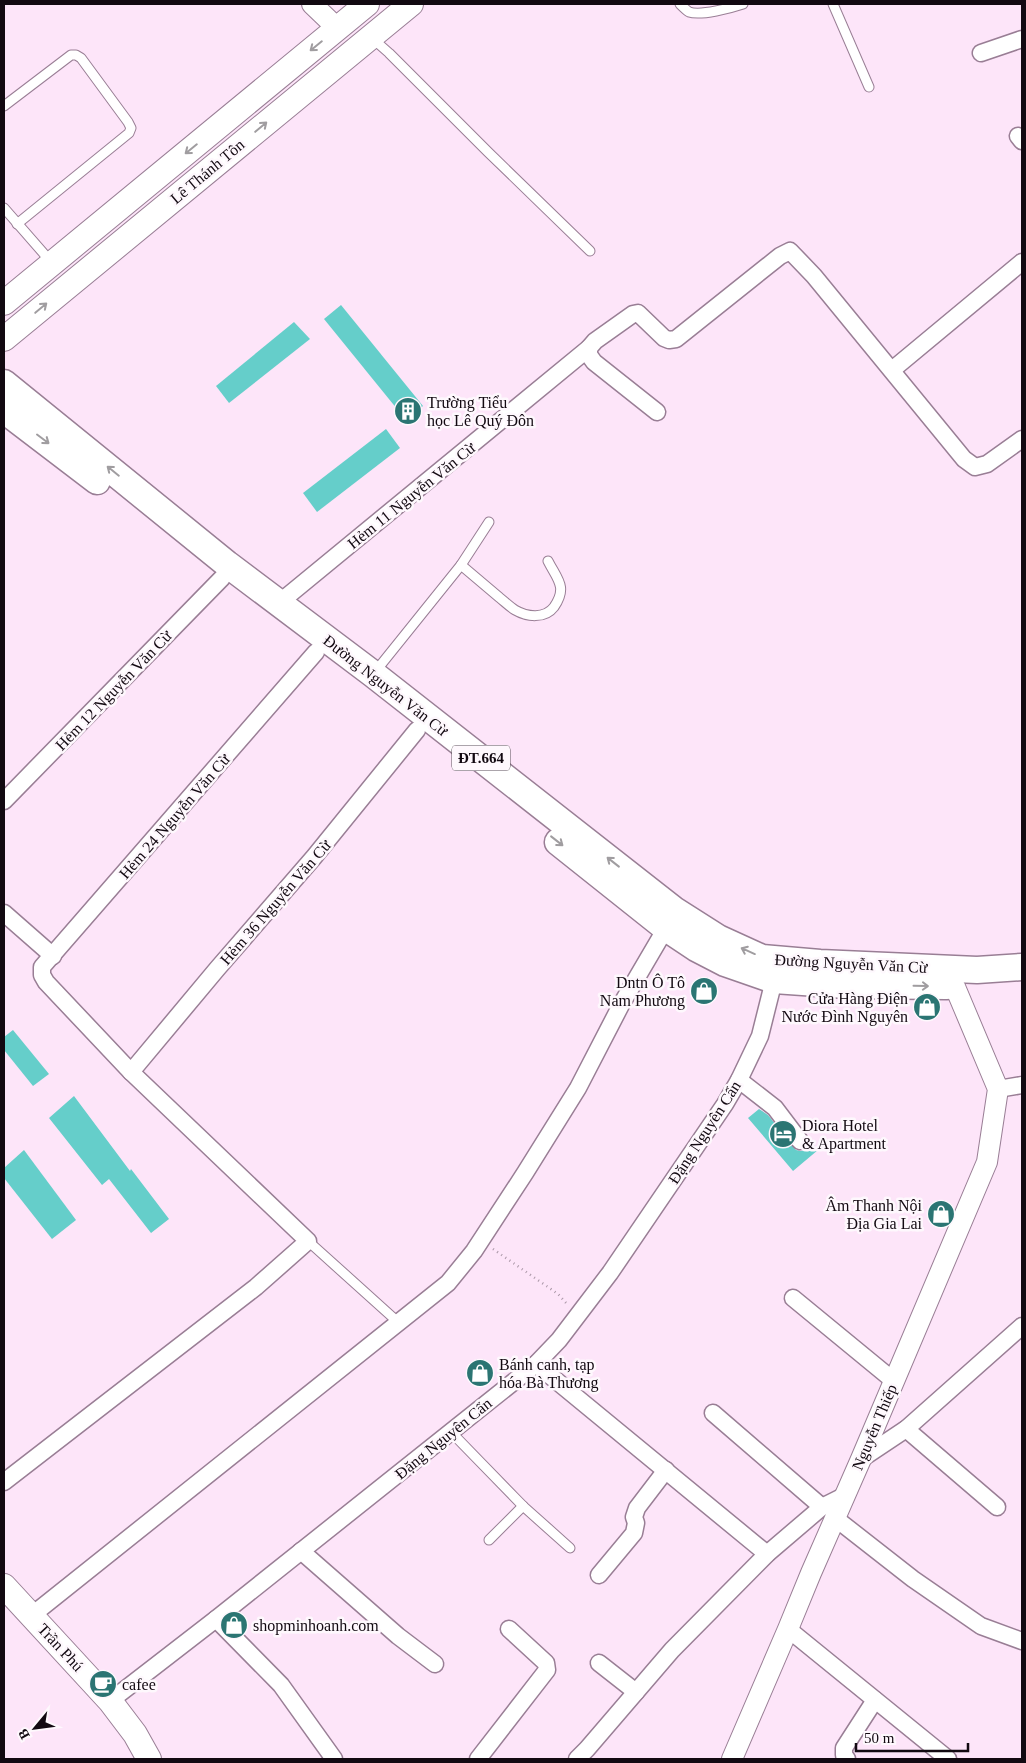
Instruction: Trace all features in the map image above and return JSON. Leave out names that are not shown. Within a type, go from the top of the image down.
[{"type":"main road","points":[[4,303],[368,4]]},
{"type":"main road","name":"Lê Thánh Tôn","points":[[4,339],[411,4]]},
{"type":"main road","name":"Đường Nguyễn Văn Cừ","points":[[4,383],[227,564],[316,652],[417,730],[586,853],[718,938],[762,958],[820,963],[976,970],[1022,967]]},
{"type":"main road","name":"Đường Nguyễn Văn Cừ","points":[[4,410],[222,578],[274,609],[373,674],[586,853],[666,928],[696,948],[726,963],[774,980],[846,985],[1022,985]]},
{"type":"main road","name":"Trần Phú","points":[[4,1586],[110,1701],[135,1734],[149,1759]]},
{"type":"street","points":[[312,4],[337,28]]},
{"type":"street","points":[[981,53],[1022,39]]},
{"type":"street","name":"Hẻm 11 Nguyễn Văn Cừ","points":[[274,609],[589,348],[595,341],[633,314],[638,313],[641,315],[664,338],[669,340],[676,339],[780,256],[790,252],[814,276],[892,370]]},
{"type":"street","points":[[1022,262],[892,370],[964,459],[975,467],[987,464],[1022,438]]},
{"type":"street","points":[[589,348],[589,355],[594,362],[657,412]]},
{"type":"street","name":"Hẻm 12 Nguyễn Văn Cừ","points":[[4,801],[222,578]]},
{"type":"street","name":"Hẻm 24 Nguyễn Văn Cừ","points":[[131,1072],[46,982],[42,975],[42,968],[316,652]]},
{"type":"street","name":"Hẻm 36 Nguyễn Văn Cừ","points":[[131,1072],[217,969],[314,858],[417,730]]},
{"type":"street","points":[[4,913],[53,956]]},
{"type":"street","points":[[31,1616],[448,1283],[480,1241],[525,1174],[578,1088],[622,1003],[666,928]]},
{"type":"street","name":"Đặng Nguyên Cẩn","points":[[110,1701],[536,1364],[559,1340],[610,1273],[725,1104],[760,1036],[774,980]]},
{"type":"street","points":[[955,986],[998,1089],[1022,1086]]},
{"type":"street","points":[[4,1482],[256,1286],[308,1241],[131,1072]]},
{"type":"street","points":[[739,1080],[775,1108],[800,1141]]},
{"type":"street","name":"Nguyễn Thiếp","points":[[732,1759],[788,1629],[828,1512],[844,1496],[861,1459],[984,1169],[998,1089]]},
{"type":"street","points":[[793,1298],[894,1381]]},
{"type":"street","points":[[861,1459],[906,1429],[1022,1326]]},
{"type":"street","points":[[536,1364],[767,1554]]},
{"type":"street","points":[[713,1413],[828,1512],[914,1579],[981,1626],[1022,1641]]},
{"type":"street","points":[[906,1429],[997,1507]]},
{"type":"street","points":[[598,1576],[634,1533],[636,1523],[634,1517],[637,1508],[666,1470]]},
{"type":"street","points":[[577,1759],[588,1749],[672,1650],[767,1554],[828,1512]]},
{"type":"street","points":[[301,1551],[398,1636],[435,1664]]},
{"type":"street","points":[[216,1619],[281,1685],[334,1759]]},
{"type":"street","points":[[478,1759],[547,1670],[546,1663],[509,1629]]},
{"type":"street","points":[[788,1629],[948,1759]]},
{"type":"street","points":[[599,1663],[636,1692]]},
{"type":"street","points":[[847,1759],[844,1755],[844,1748],[875,1700]]},
{"type":"lane","points":[[680,4],[689,12],[698,13],[731,8],[743,4]]},
{"type":"lane","points":[[833,4],[869,87]]},
{"type":"lane","points":[[370,37],[389,53],[590,251]]},
{"type":"lane","points":[[4,106],[71,55],[76,55],[81,58],[131,128],[128,133],[17,224]]},
{"type":"lane","points":[[4,208],[52,263]]},
{"type":"lane","points":[[373,674],[461,565],[489,522]]},
{"type":"lane","points":[[461,565],[516,611],[542,616],[553,609],[562,593],[548,561]]},
{"type":"lane","points":[[308,1241],[399,1323]]},
{"type":"lane","points":[[451,1432],[523,1506],[570,1548]]},
{"type":"lane","points":[[489,1540],[523,1506]]},
{"type":"path","points":[[480,1241],[558,1294],[576,1318]]},
{"type":"building","points":[[341,305],[423,406],[406,420],[324,319]]},
{"type":"building","points":[[294,322],[310,339],[229,403],[216,386]]},
{"type":"building","points":[[386,429],[400,448],[317,512],[303,493]]},
{"type":"building","points":[[13,1030],[49,1074],[33,1086],[4,1050],[4,1037]]},
{"type":"building","points":[[74,1096],[130,1171],[131,1169],[169,1219],[151,1233],[109,1179],[102,1185],[49,1118]]},
{"type":"building","points":[[759,1109],[768,1115],[796,1150],[806,1149],[810,1141],[818,1150],[793,1171],[748,1118]]},
{"type":"building","points":[[24,1150],[76,1220],[52,1239],[4,1178],[4,1168]]},
{"type":"place","name":"Trường Tiểu học Lê Quý Đôn","points":[[408,411]]},
{"type":"place","name":"Dntn Ô Tô Nam Phương","points":[[704,991]]},
{"type":"place","name":"Cửa Hàng Điện Nước Đình Nguyên","points":[[927,1007]]},
{"type":"place","name":"Diora Hotel & Apartment","points":[[783,1134]]},
{"type":"place","name":"Âm Thanh Nội Địa Gia Lai","points":[[941,1214]]},
{"type":"place","name":"Bánh canh, tạp hóa Bà Thương","points":[[480,1373]]},
{"type":"place","name":"shopminhoanh.com","points":[[234,1625]]},
{"type":"place","name":"cafee","points":[[103,1684]]}]
